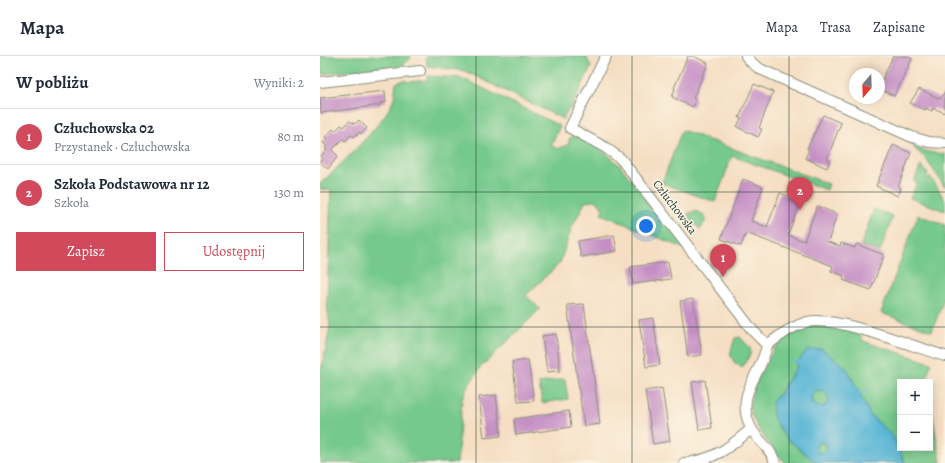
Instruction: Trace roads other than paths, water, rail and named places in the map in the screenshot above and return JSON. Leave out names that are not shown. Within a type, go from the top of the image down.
[{"type":"street","name":"Człuchowska","points":[[606,56],[570,128],[606,148],[621,159],[753,331],[767,345]]},
{"type":"street","points":[[746,56],[760,69],[912,137],[929,142],[945,143]]},
{"type":"street","points":[[320,82],[420,71]]},
{"type":"street","points":[[775,463],[769,449],[751,429],[745,409],[745,401],[766,353],[767,345],[796,326],[807,322],[821,320],[844,324],[945,356]]},
{"type":"street","points":[[684,463],[702,460],[721,453],[751,429]]},
{"type":"water","points":[[822,349],[847,369],[870,415],[893,436],[897,445],[897,451],[900,451],[905,463],[817,463],[786,438],[774,419],[772,403],[781,392],[796,368],[797,362],[808,350]],"holes":[[[822,390],[827,394],[829,400],[825,406],[818,407],[812,403],[811,396],[815,391]],[[820,442],[825,443],[827,447],[826,451],[822,453],[818,452],[816,449],[817,444]]]},
{"type":"waterway","points":[[793,360],[797,362]]},
{"type":"waterway","points":[[859,393],[867,390]]},
{"type":"place","name":"Szkoła Podstawowa nr 12","points":[[800,210]]},
{"type":"place","name":"Człuchowska 02","points":[[723,277]]}]
